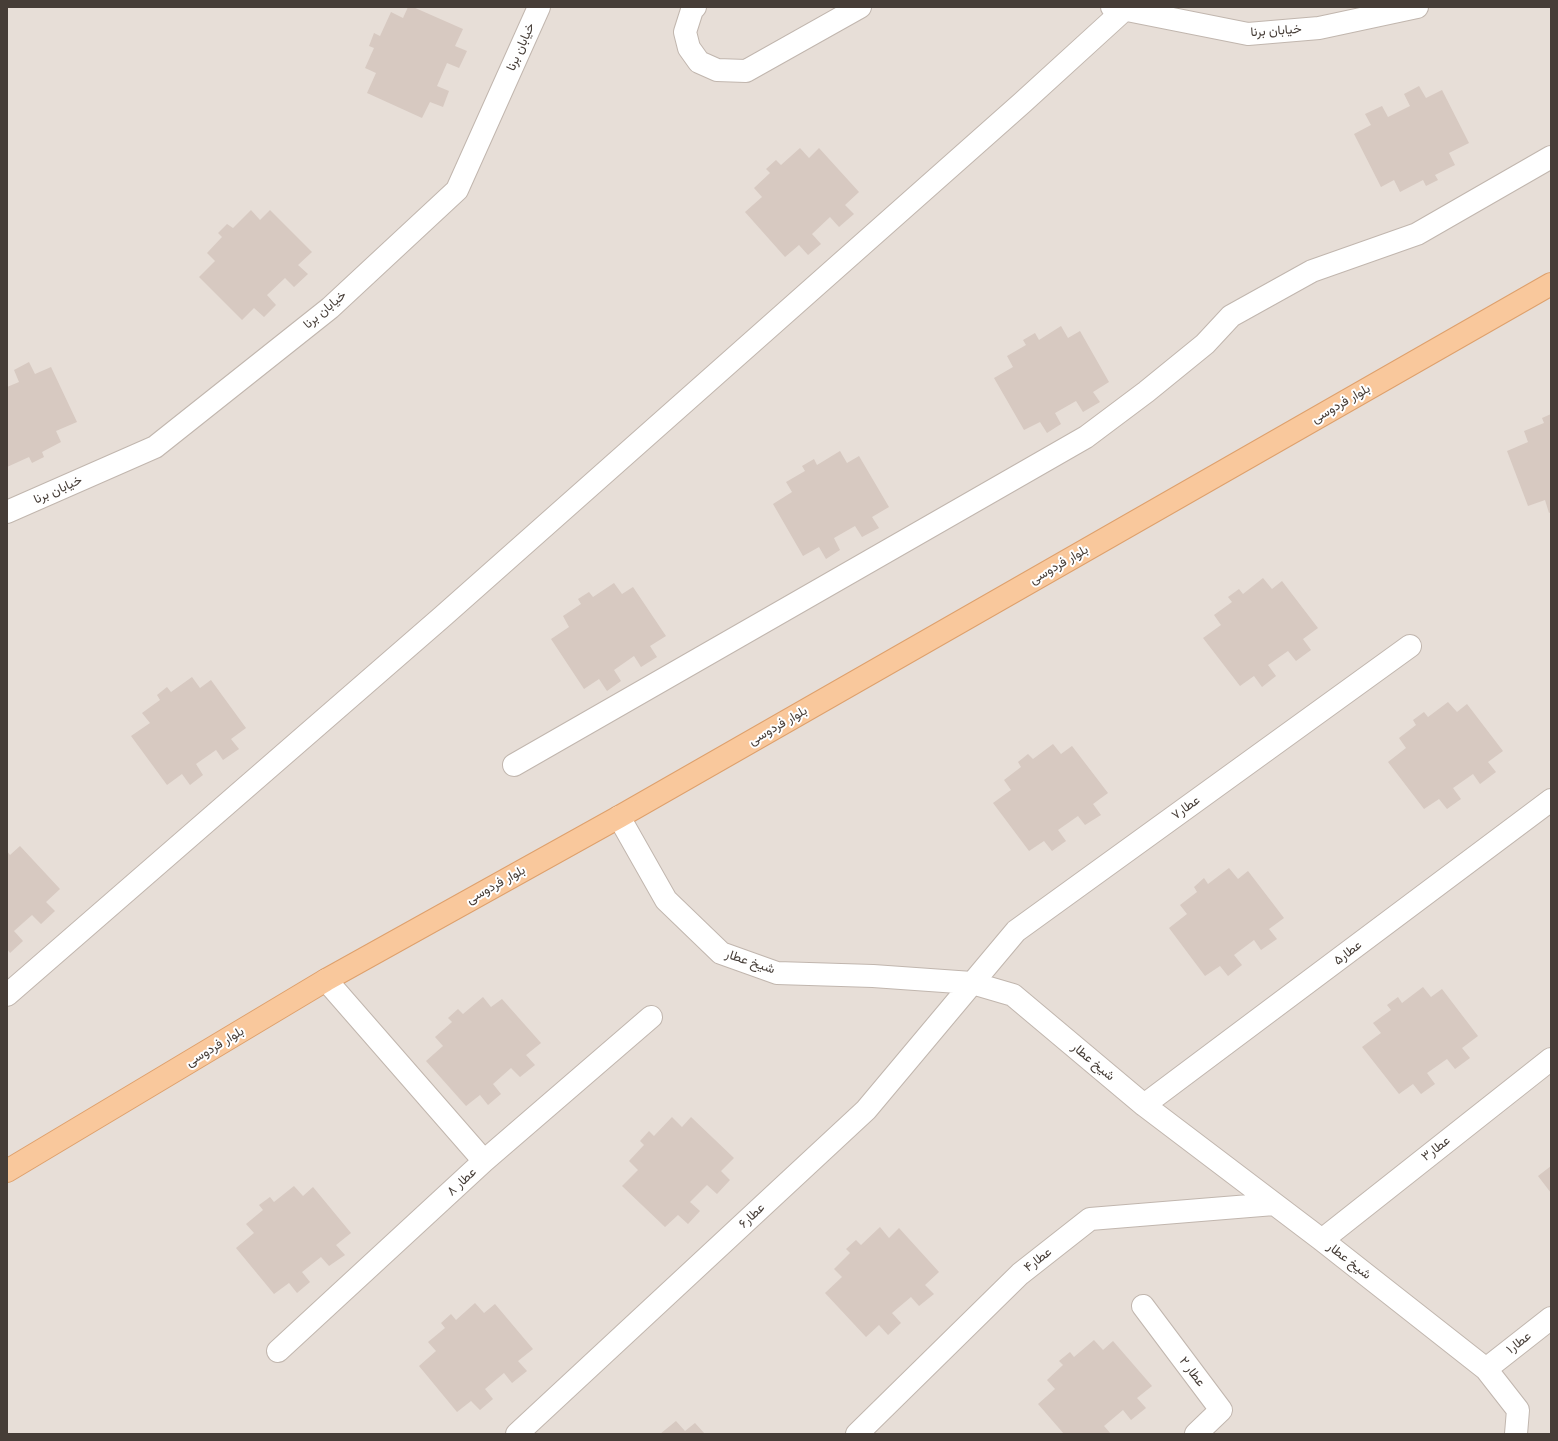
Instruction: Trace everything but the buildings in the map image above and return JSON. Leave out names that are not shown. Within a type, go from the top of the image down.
[{"type":"main road","name":"بلوار فردوسی","points":[[7,1171],[326,980],[619,817],[1551,284]]},
{"type":"street","name":"خیابان برنا","points":[[7,512],[155,447],[330,308],[457,190],[539,7]]},
{"type":"street","points":[[695,7],[692,10],[685,32],[689,48],[699,62],[717,70],[746,71],[860,7]]},
{"type":"street","name":"خیابان برنا","points":[[1118,9],[1248,34],[1319,28],[1417,7]]},
{"type":"street","points":[[7,994],[442,617],[1022,103],[1118,9]]},
{"type":"street","points":[[514,765],[1086,437],[1146,392],[1205,344],[1230,316],[1312,271],[1417,234],[1551,157]]},
{"type":"street","name":"عطار۷","points":[[972,983],[1016,931],[1410,646]]},
{"type":"street","name":"عطار۵","points":[[1144,1105],[1551,800]]},
{"type":"street","name":"شیخ عطار","points":[[619,817],[666,900],[721,953],[777,973],[873,976],[972,983],[1013,995],[1144,1105],[1322,1240],[1486,1369],[1518,1410],[1516,1434]]},
{"type":"street","points":[[326,980],[484,1161]]},
{"type":"street","name":"عطار۶","points":[[517,1434],[866,1110],[972,983]]},
{"type":"street","name":"عطار ۸","points":[[278,1351],[484,1161],[651,1017]]},
{"type":"street","name":"عطار۳","points":[[1322,1240],[1551,1059]]},
{"type":"street","name":"عطار۴","points":[[857,1434],[1020,1274],[1090,1219],[1274,1204]]},
{"type":"street","name":"عطار ۲","points":[[1143,1306],[1221,1410],[1196,1434]]},
{"type":"street","name":"عطار۱","points":[[1486,1369],[1551,1318]]},
{"type":"shaded area","points":[[7,7],[1551,7],[1551,1434],[7,1434]]}]
